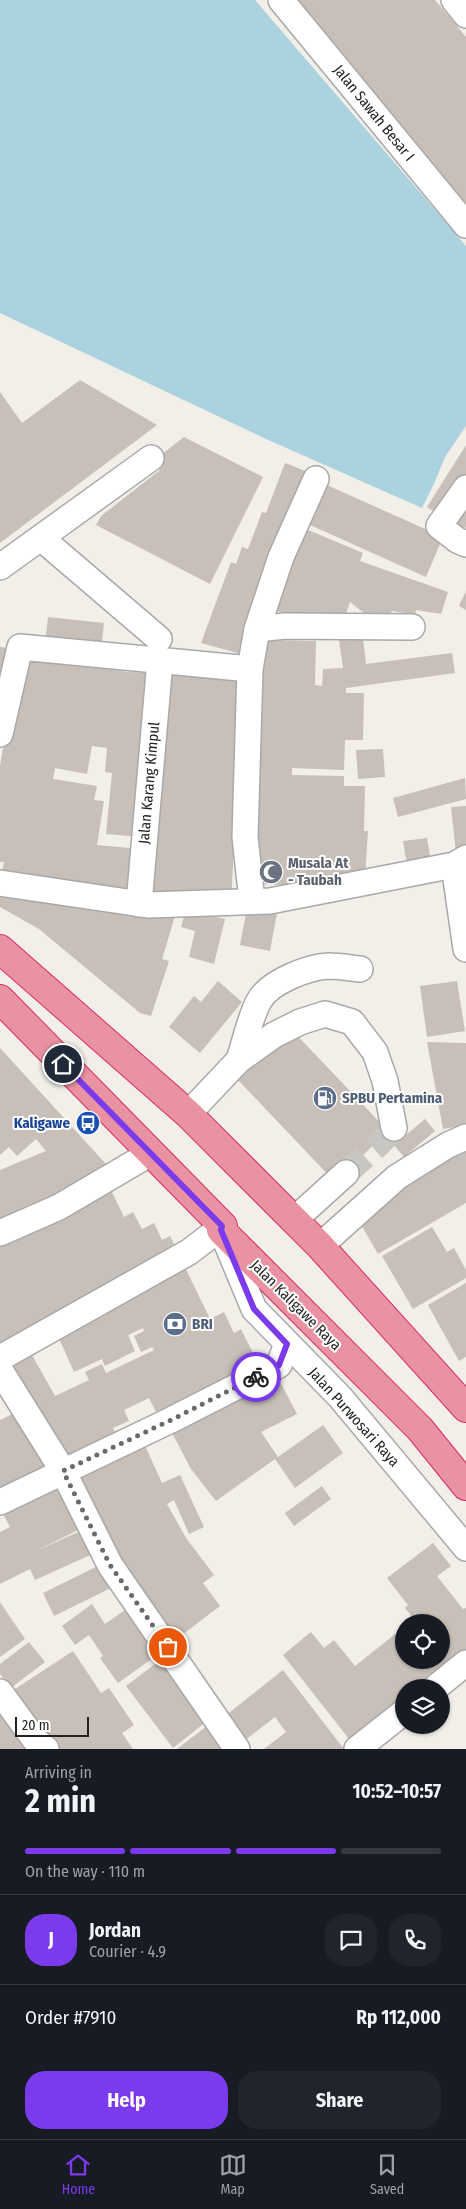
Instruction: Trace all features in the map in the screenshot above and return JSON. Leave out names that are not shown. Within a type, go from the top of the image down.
[{"type":"highway","points":[[0,950],[188,1114],[320,1246],[466,1408]]},
{"type":"highway","name":"Jalan Kaligawe Raya","points":[[0,999],[420,1429],[466,1486]]},
{"type":"street","name":"Jalan Sawah Besar I","points":[[281,0],[466,225]]},
{"type":"street","points":[[454,0],[466,15]]},
{"type":"street","points":[[0,568],[151,458]]},
{"type":"street","points":[[252,902],[245,837],[250,668],[257,629],[281,557],[316,479]]},
{"type":"street","points":[[466,488],[439,526],[456,540],[466,544]]},
{"type":"street","points":[[41,538],[159,650]]},
{"type":"street","points":[[257,629],[285,626],[412,627]]},
{"type":"street","points":[[0,734],[20,647],[159,650],[250,668]]},
{"type":"street","name":"Jalan Karang Kimpul","points":[[139,904],[159,650]]},
{"type":"street","points":[[0,883],[139,904],[252,902],[270,901],[460,861],[465,937]]},
{"type":"street","points":[[239,1060],[259,1001],[268,990],[282,981],[315,968],[329,966],[360,969]]},
{"type":"street","points":[[188,1114],[239,1060],[274,1035],[300,1022],[325,1014],[352,1022],[375,1052],[385,1082],[394,1128]]},
{"type":"street","points":[[320,1246],[397,1177],[448,1145],[466,1137]]},
{"type":"street","points":[[0,1233],[58,1207],[151,1152]]},
{"type":"street","points":[[294,1220],[346,1173]]},
{"type":"street","points":[[0,1358],[189,1252],[222,1228]]},
{"type":"street","name":"Jalan Purwosari Raya","points":[[222,1228],[254,1309],[340,1396],[466,1548]]},
{"type":"street","points":[[0,1502],[171,1420],[279,1365],[287,1344]]},
{"type":"street","points":[[0,1370],[63,1471],[110,1565],[237,1749]]},
{"type":"street","points":[[445,1679],[466,1662]]},
{"type":"street","points":[[0,1692],[35,1740],[46,1749]]},
{"type":"street","points":[[357,1749],[395,1719]]},
{"type":"water","points":[[0,0],[255,0],[466,246],[466,426],[445,457],[422,508],[266,439],[0,313]]},
{"type":"building","points":[[289,0],[435,0],[441,7],[466,37],[466,211]]},
{"type":"building","points":[[80,380],[157,425],[0,543],[0,392],[22,423]]},
{"type":"building","points":[[184,437],[263,477],[210,584],[96,525],[101,516],[160,470],[153,461]]},
{"type":"building","points":[[466,445],[466,480],[443,517],[427,507]]},
{"type":"building","points":[[285,463],[308,472],[241,654],[201,643],[231,562],[236,564],[242,547],[248,549],[262,512],[266,513]]},
{"type":"building","points":[[318,481],[443,537],[426,577],[301,521]]},
{"type":"building","points":[[466,497],[466,527],[461,533],[446,520]]},
{"type":"building","points":[[301,527],[363,553],[360,561],[448,592],[441,614],[416,610],[415,615],[392,611],[389,617],[364,613],[350,602],[343,622],[268,610]]},
{"type":"building","points":[[466,591],[466,610],[459,606]]},
{"type":"building","points":[[48,617],[104,623],[101,651],[45,645]]},
{"type":"building","points":[[362,630],[366,664],[452,653],[455,673],[346,688],[346,693],[364,693],[363,740],[345,740],[344,770],[292,768],[292,775],[344,776],[344,786],[365,786],[364,831],[368,831],[365,880],[289,885],[252,884],[261,640],[316,641],[315,685],[322,686],[323,669],[343,668],[338,634]]},
{"type":"building","points":[[0,647],[9,648],[0,681]]},
{"type":"building","points":[[19,656],[128,672],[156,673],[142,837],[106,834],[112,773],[105,772],[107,748],[92,746],[87,774],[55,768],[53,779],[97,786],[94,800],[104,801],[97,845],[141,849],[137,896],[1,877],[4,862],[0,862],[0,766]]},
{"type":"building","points":[[164,667],[244,672],[231,901],[144,895]]},
{"type":"building","points":[[383,749],[385,777],[358,779],[356,750]]},
{"type":"building","points":[[465,778],[466,799],[398,817],[393,798]]},
{"type":"building","points":[[466,806],[466,852],[456,853],[451,807]]},
{"type":"building","points":[[427,838],[432,867],[408,871],[403,841]]},
{"type":"building","points":[[0,891],[175,916],[162,959],[169,961],[151,1016],[140,1013],[39,929],[0,907]]},
{"type":"building","points":[[247,908],[277,913],[270,951],[240,945]]},
{"type":"building","points":[[186,910],[225,919],[214,964],[189,957],[195,931],[181,927]]},
{"type":"building","points":[[218,981],[242,1002],[200,1053],[169,1027],[194,996],[201,1002]]},
{"type":"building","points":[[457,981],[465,1031],[427,1037],[420,986]]},
{"type":"building","points":[[291,1029],[388,1131],[335,1182],[238,1080]]},
{"type":"building","points":[[427,1042],[466,1043],[466,1125],[443,1129]]},
{"type":"building","points":[[0,1048],[106,1164],[80,1188],[0,1221],[0,1170],[46,1151],[36,1139],[17,1156],[9,1147],[0,1155]]},
{"type":"building","points":[[425,1119],[435,1131],[404,1157],[394,1145]]},
{"type":"building","points":[[466,1149],[466,1203],[378,1254],[360,1223],[378,1212],[377,1209],[396,1197],[393,1193],[415,1177]]},
{"type":"building","points":[[110,1188],[124,1217],[133,1212],[142,1229],[154,1223],[162,1240],[170,1236],[179,1254],[0,1351],[0,1243]]},
{"type":"building","points":[[432,1227],[447,1252],[454,1248],[466,1270],[466,1278],[413,1309],[382,1256]]},
{"type":"building","points":[[182,1261],[210,1319],[224,1312],[234,1333],[241,1329],[258,1363],[156,1412],[149,1398],[124,1410],[129,1421],[113,1428],[115,1432],[64,1457],[38,1404],[30,1409],[6,1360],[28,1348],[55,1396],[89,1380],[85,1372],[102,1364],[106,1373],[154,1350],[152,1347],[141,1352],[134,1336],[144,1331],[143,1328],[128,1335],[135,1351],[105,1366],[102,1359],[74,1372],[57,1334]]},
{"type":"building","points":[[466,1283],[466,1357],[459,1361],[428,1305]]},
{"type":"building","points":[[275,1372],[297,1414],[261,1432],[278,1457],[323,1425],[343,1453],[295,1488],[275,1459],[216,1501],[191,1469],[169,1427]]},
{"type":"building","points":[[17,1412],[46,1470],[0,1494],[0,1420]]},
{"type":"building","points":[[142,1439],[162,1483],[180,1475],[204,1527],[189,1534],[174,1500],[167,1504],[186,1538],[214,1575],[203,1583],[220,1606],[174,1641],[129,1581],[74,1479]]},
{"type":"building","points":[[62,1478],[86,1526],[36,1551],[87,1528],[97,1552],[35,1580],[30,1569],[0,1584],[0,1532],[10,1527],[0,1508]]},
{"type":"building","points":[[322,1486],[331,1499],[294,1526],[285,1513]]},
{"type":"building","points":[[433,1543],[451,1566],[437,1576],[463,1609],[466,1608],[466,1656],[450,1668],[450,1614],[410,1614],[405,1608],[408,1605],[387,1578]]},
{"type":"building","points":[[104,1563],[115,1586],[54,1616],[43,1593]]},
{"type":"building","points":[[0,1602],[25,1639],[0,1657]]},
{"type":"building","points":[[92,1604],[105,1624],[132,1605],[164,1650],[118,1683],[100,1658],[103,1656],[89,1635],[75,1645],[62,1626]]},
{"type":"building","points":[[311,1632],[324,1648],[334,1640],[355,1666],[395,1634],[395,1669],[449,1669],[437,1679],[395,1679],[395,1711],[353,1744],[283,1655]]},
{"type":"building","points":[[29,1642],[45,1662],[11,1688],[0,1674],[0,1664]]},
{"type":"building","points":[[73,1651],[101,1693],[109,1688],[134,1725],[122,1733],[133,1749],[60,1749],[59,1747],[54,1749],[15,1689]]},
{"type":"building","points":[[167,1655],[211,1718],[173,1748],[126,1686]]},
{"type":"building","points":[[283,1670],[344,1749],[264,1749],[286,1732],[275,1717],[244,1741],[225,1716]]},
{"type":"building","points":[[0,1703],[41,1749],[0,1749]]},
{"type":"building","points":[[207,1726],[224,1749],[177,1749]]},
{"type":"tunnel","points":[[346,1173],[394,1128]]},
{"type":"way so far","points":[[168,1647],[110,1565],[63,1471],[256,1377]]},
{"type":"place","name":"Musala At - Taubah","points":[[271,872]]},
{"type":"place","name":"SPBU Pertamina","points":[[325,1098]]},
{"type":"place","name":"Kaligawe","points":[[88,1123]]},
{"type":"place","name":"BRI","points":[[175,1324]]},
{"type":"route","points":[[63,1064],[222,1226],[221,1230],[254,1309],[287,1344],[279,1365],[256,1377]]}]
